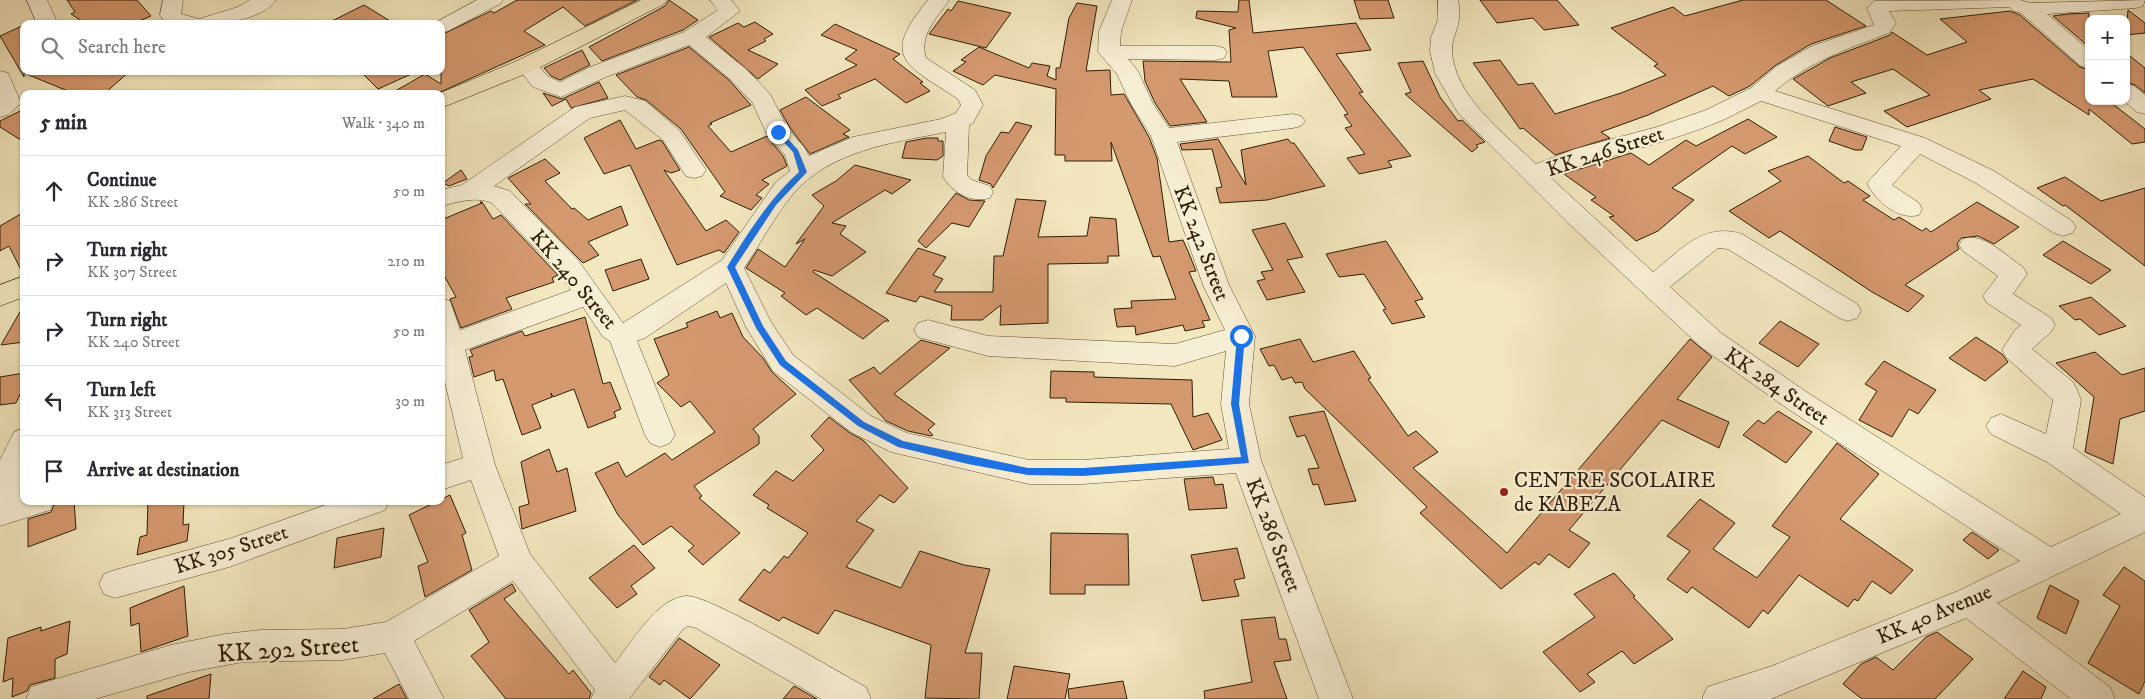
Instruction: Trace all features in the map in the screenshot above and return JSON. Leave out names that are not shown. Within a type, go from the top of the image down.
[{"type":"main road","points":[[445,99],[527,65],[657,0]]},
{"type":"main road","points":[[0,296],[20,288]]},
{"type":"street","points":[[37,0],[46,20]]},
{"type":"street","points":[[173,0],[170,15],[173,19],[177,20]]},
{"type":"street","points":[[217,20],[245,11],[266,0]]},
{"type":"street","points":[[445,25],[493,0]]},
{"type":"street","points":[[561,90],[598,72],[692,37],[730,11],[720,0]]},
{"type":"street","points":[[939,0],[918,27],[912,54],[916,61],[967,95],[972,105],[965,118],[958,121],[955,178],[963,186],[981,192]]},
{"type":"street","points":[[1122,0],[1110,31],[1109,52],[1216,53]]},
{"type":"street","name":"KK 246 Street","points":[[1448,0],[1449,20],[1442,37],[1441,51],[1446,73],[1469,113],[1534,174],[1583,155],[1665,132],[1714,115],[1759,93],[1784,70],[1820,51],[1882,29],[1885,24],[1873,4]]},
{"type":"street","points":[[2006,0],[2028,9],[2088,60]]},
{"type":"street","name":"KK 246 Street","points":[[1873,4],[2006,0]]},
{"type":"street","points":[[2028,9],[2136,2]]},
{"type":"street","points":[[692,37],[738,74],[762,99],[778,132],[796,152],[803,172]]},
{"type":"street","name":"KK 242 Street","points":[[1109,52],[1127,71],[1142,104],[1162,136],[1216,285],[1241,336]]},
{"type":"street","points":[[527,65],[541,82],[561,90],[584,112]]},
{"type":"street","points":[[0,78],[10,103],[0,110]]},
{"type":"street","points":[[1759,93],[1917,143],[1985,178],[2063,227]]},
{"type":"street","points":[[2130,94],[2145,107]]},
{"type":"street","points":[[470,191],[584,112],[625,103],[637,106],[671,135],[694,170]]},
{"type":"street","name":"KK 240 Street","points":[[445,197],[470,191],[489,190],[502,197],[569,267],[613,330],[621,334],[635,331],[731,267],[785,188],[816,162],[861,142],[958,121]]},
{"type":"street","points":[[1162,136],[1293,121]]},
{"type":"street","points":[[1910,209],[1883,191],[1879,183],[1917,143]]},
{"type":"street","name":"KK 284 Street","points":[[1534,174],[1711,340],[1798,401],[2048,562]]},
{"type":"street","points":[[1652,286],[1710,242],[1727,240],[1740,244],[1848,311]]},
{"type":"street","points":[[1972,244],[2014,274],[1996,296],[2041,325],[2024,337],[2016,350],[2019,356],[2063,390],[2067,400],[2056,453]]},
{"type":"street","points":[[731,267],[760,328],[783,363],[861,424],[901,444],[1028,472],[1083,472],[1246,460]]},
{"type":"street","points":[[450,345],[587,295]]},
{"type":"street","points":[[445,324],[480,465],[517,562],[611,694],[671,618],[686,611],[704,615],[854,699]]},
{"type":"street","points":[[928,330],[988,346],[1175,355],[1241,336]]},
{"type":"street","points":[[621,334],[660,434]]},
{"type":"street","name":"KK 286 Street","points":[[1241,336],[1235,404],[1246,460],[1336,699]]},
{"type":"street","points":[[2001,426],[2056,453],[2145,515]]},
{"type":"street","points":[[0,509],[13,464],[20,449]]},
{"type":"street","points":[[445,477],[480,465]]},
{"type":"street","points":[[0,513],[26,505]]},
{"type":"street","name":"KK 305 Street","points":[[115,584],[229,553],[363,505]]},
{"type":"street","name":"KK 40 Avenue","points":[[1719,699],[1778,691],[2145,515]]},
{"type":"street","name":"KK 292 Street","points":[[43,699],[147,667],[211,651],[261,645],[344,646],[373,642],[393,636],[517,562]]},
{"type":"street","points":[[1969,601],[2098,699]]},
{"type":"street","points":[[393,636],[427,699]]},
{"type":"building","points":[[67,0],[137,0],[151,16],[142,20],[80,20],[71,14],[75,12]]},
{"type":"building","points":[[517,0],[637,0],[585,26],[563,7],[524,31],[545,45],[445,90],[397,90],[423,75],[427,75],[441,84],[441,75],[445,75],[445,33],[491,11],[494,13]]},
{"type":"building","points":[[669,0],[698,20],[683,30],[602,61],[589,47],[665,6]]},
{"type":"building","points":[[1239,0],[1249,0],[1253,33],[1356,23],[1371,50],[1336,54],[1363,92],[1359,93],[1411,156],[1388,161],[1392,167],[1359,174],[1347,158],[1365,154],[1345,128],[1352,126],[1344,115],[1348,114],[1303,47],[1268,51],[1277,97],[1232,97],[1229,81],[1180,79],[1207,122],[1170,126],[1155,103],[1145,81],[1143,61],[1231,62],[1229,30],[1236,28],[1196,18],[1197,11],[1238,12]]},
{"type":"building","points":[[1354,0],[1388,0],[1394,18],[1360,19]]},
{"type":"building","points":[[1480,0],[1557,0],[1579,25],[1544,30],[1533,18],[1497,23]]},
{"type":"building","points":[[1743,0],[1826,0],[1866,26],[1811,44],[1776,65],[1750,86],[1729,96],[1713,86],[1648,115],[1601,132],[1610,138],[1555,155],[1523,128],[1520,129],[1473,63],[1500,60],[1518,85],[1533,83],[1555,114],[1621,93],[1666,75],[1654,66],[1658,64],[1611,28],[1673,7],[1685,16]]},
{"type":"building","points":[[958,1],[1011,13],[986,48],[929,34],[948,9],[951,11]]},
{"type":"building","points":[[1077,3],[1097,6],[1086,71],[1110,70],[1111,95],[1124,94],[1149,137],[1157,158],[1169,242],[1183,240],[1188,251],[1196,271],[1189,272],[1210,320],[1202,321],[1205,327],[1185,331],[1183,325],[1136,335],[1135,326],[1117,327],[1114,309],[1132,308],[1131,301],[1176,299],[1160,256],[1153,257],[1111,142],[1112,161],[1065,161],[1065,155],[1055,155],[1056,89],[995,75],[983,85],[953,71],[966,62],[961,60],[979,47],[1029,68],[1032,63],[1050,66],[1047,76],[1056,80],[1056,68],[1060,68],[1069,18]]},
{"type":"building","points":[[364,5],[388,20],[334,20]]},
{"type":"building","points":[[2128,10],[2145,23],[2145,33],[2130,35],[2130,15],[2128,15]]},
{"type":"building","points":[[2010,11],[2020,15],[2080,67],[2085,69],[2085,105],[2114,105],[2145,129],[2145,142],[2132,144],[2089,109],[2089,115],[2033,79],[1979,90],[1991,99],[1907,127],[1884,111],[1930,95],[1893,69],[1851,82],[1866,93],[1828,106],[1793,79],[1830,58],[1890,35],[1892,32],[1927,55],[1967,42],[1940,19]]},
{"type":"building","points":[[2089,13],[2089,15],[2085,15],[2085,44],[2053,16]]},
{"type":"building","points":[[755,22],[773,34],[764,39],[766,41],[748,50],[778,64],[758,79],[709,37],[738,23],[744,27]]},
{"type":"building","points":[[835,24],[900,54],[893,59],[923,82],[920,83],[930,91],[906,103],[875,79],[838,95],[841,98],[822,106],[805,90],[857,65],[845,59],[857,50],[821,35]]},
{"type":"building","points":[[20,27],[20,70],[0,36]]},
{"type":"building","points":[[689,47],[729,80],[751,105],[710,123],[712,124],[708,126],[731,152],[767,136],[783,156],[787,166],[762,180],[769,184],[756,195],[762,198],[751,210],[720,196],[725,192],[681,129],[646,100],[637,97],[616,75]]},
{"type":"building","points":[[582,50],[590,65],[560,80],[551,76],[544,68]]},
{"type":"building","points":[[2130,56],[2145,68],[2145,93],[2130,83]]},
{"type":"building","points":[[1423,61],[1440,97],[1458,121],[1462,120],[1485,142],[1476,145],[1478,147],[1472,152],[1405,94],[1411,92],[1398,63]]},
{"type":"building","points":[[29,75],[125,75],[109,90],[65,90]]},
{"type":"building","points":[[364,75],[409,75],[378,89]]},
{"type":"building","points":[[599,82],[608,98],[571,108],[566,99],[552,106],[543,93],[562,99]]},
{"type":"building","points":[[806,97],[850,130],[843,134],[849,137],[810,154],[790,128],[780,110]]},
{"type":"building","points":[[20,111],[20,140],[0,127],[0,121]]},
{"type":"building","points":[[1748,119],[1777,137],[1745,154],[1732,146],[1672,188],[1694,200],[1658,231],[1636,241],[1609,217],[1614,216],[1591,200],[1596,197],[1564,174],[1631,153],[1649,165],[1686,140],[1696,146]]},
{"type":"building","points":[[620,120],[636,149],[659,140],[662,141],[680,170],[671,173],[664,170],[706,231],[726,220],[739,232],[724,253],[719,250],[677,265],[630,165],[604,174],[584,138]]},
{"type":"building","points":[[1016,122],[1032,126],[993,188],[991,184],[979,180],[986,156],[1001,132],[1009,133]]},
{"type":"building","points":[[1835,127],[1867,137],[1862,150],[1855,150],[1829,141]]},
{"type":"building","points":[[938,138],[938,141],[943,141],[943,156],[937,160],[902,158],[906,142]]},
{"type":"building","points":[[1218,139],[1246,185],[1241,150],[1288,139],[1291,143],[1294,143],[1325,186],[1267,200],[1220,203],[1216,188],[1222,187],[1212,149],[1182,150],[1180,144]]},
{"type":"building","points":[[1808,156],[1844,183],[1848,181],[1870,196],[1863,200],[1894,220],[1899,217],[1922,231],[1926,228],[1931,232],[1977,202],[2019,227],[1994,244],[1978,236],[1961,238],[1957,244],[1959,249],[1905,285],[1924,296],[1908,312],[1872,292],[1780,231],[1769,238],[1729,211],[1781,181],[1768,171]]},
{"type":"building","points":[[545,159],[560,173],[545,181],[572,209],[574,208],[588,220],[621,206],[628,225],[588,242],[599,255],[583,263],[525,204],[531,204],[508,178]]},
{"type":"building","points":[[855,165],[911,180],[892,194],[885,190],[832,223],[846,226],[840,234],[866,252],[832,276],[814,270],[813,272],[889,321],[885,321],[863,339],[817,308],[806,315],[781,296],[785,293],[746,268],[758,249],[785,267],[805,239],[796,244],[824,206],[812,195],[836,181]]},
{"type":"building","points":[[461,170],[467,179],[449,186],[445,184],[445,182]]},
{"type":"building","points":[[2065,177],[2101,201],[2145,188],[2145,266],[2065,205],[2063,206],[2037,188]]},
{"type":"building","points":[[956,193],[969,200],[985,201],[969,227],[952,223],[926,248],[918,241]]},
{"type":"building","points":[[1016,199],[1046,201],[1038,237],[1087,236],[1090,217],[1116,219],[1119,256],[1108,256],[1108,263],[1048,264],[1048,323],[1000,325],[1001,305],[982,320],[951,320],[952,306],[920,296],[916,302],[886,293],[918,248],[946,257],[933,275],[943,279],[934,292],[993,292],[994,256],[1003,256]]},
{"type":"building","points":[[480,202],[482,202],[493,219],[501,215],[558,275],[552,278],[554,282],[506,298],[512,309],[461,328],[450,299],[456,297],[445,277],[445,218],[482,203]]},
{"type":"building","points":[[20,214],[20,268],[9,246],[0,251],[0,226]]},
{"type":"building","points":[[1285,223],[1303,257],[1287,260],[1305,292],[1267,300],[1257,281],[1265,279],[1261,272],[1273,270],[1252,230]]},
{"type":"building","points":[[1386,241],[1423,299],[1415,301],[1425,317],[1392,324],[1383,310],[1386,309],[1364,274],[1339,277],[1326,254]]},
{"type":"building","points":[[2063,241],[2111,270],[2091,284],[2043,255]]},
{"type":"building","points":[[641,259],[649,279],[613,291],[605,270]]},
{"type":"building","points":[[2091,297],[2126,326],[2099,335],[2080,319],[2075,320],[2059,306]]},
{"type":"building","points":[[717,311],[720,318],[732,313],[743,337],[763,358],[772,372],[796,394],[753,429],[759,436],[759,444],[694,486],[702,496],[699,498],[740,533],[703,565],[688,551],[694,546],[671,526],[643,545],[618,515],[595,473],[618,462],[626,477],[665,453],[672,460],[715,432],[690,401],[681,407],[657,383],[669,375],[654,339],[688,327],[686,323]]},
{"type":"building","points":[[20,312],[20,343],[1,345]]},
{"type":"building","points":[[585,317],[603,384],[610,382],[621,409],[614,412],[616,417],[588,428],[574,389],[553,397],[551,393],[552,397],[532,405],[541,428],[522,435],[503,379],[496,381],[494,370],[474,377],[469,357],[473,356],[470,350],[522,331],[525,336]]},
{"type":"building","points":[[1780,321],[1819,344],[1798,367],[1759,343]]},
{"type":"building","points":[[1976,337],[2002,354],[2008,362],[1985,381],[1949,358]]},
{"type":"building","points":[[1300,339],[1313,362],[1354,351],[1371,378],[1368,379],[1408,436],[1416,431],[1438,452],[1413,468],[1507,553],[1690,339],[1712,357],[1677,399],[1729,422],[1719,448],[1662,420],[1569,530],[1590,543],[1569,568],[1549,554],[1539,565],[1535,562],[1501,589],[1420,513],[1427,507],[1305,389],[1302,382],[1295,383],[1292,377],[1282,380],[1274,365],[1269,366],[1260,349]]},
{"type":"building","points":[[921,340],[950,348],[894,394],[935,424],[928,430],[933,435],[931,436],[908,431],[886,421],[849,380],[874,367],[880,374]]},
{"type":"building","points":[[2095,352],[2122,375],[2145,368],[2145,411],[2120,419],[2113,464],[2085,452],[2094,397],[2056,363]]},
{"type":"building","points":[[1884,361],[1936,390],[1918,414],[1909,409],[1892,437],[1859,420],[1877,391],[1865,384]]},
{"type":"building","points":[[1051,371],[1094,372],[1094,377],[1192,380],[1193,417],[1208,413],[1222,440],[1193,450],[1171,404],[1066,402],[1066,398],[1050,398]]},
{"type":"building","points":[[20,374],[20,394],[16,403],[0,405],[0,377]]},
{"type":"building","points":[[1324,411],[1356,501],[1325,505],[1318,484],[1313,485],[1308,469],[1319,468],[1305,435],[1297,437],[1289,417]]},
{"type":"building","points":[[1778,411],[1812,432],[1786,463],[1743,435],[1758,420],[1764,424]]},
{"type":"building","points":[[829,417],[863,440],[908,488],[894,503],[880,495],[856,521],[874,530],[846,567],[901,588],[920,551],[964,565],[990,569],[965,653],[982,653],[979,699],[925,698],[931,645],[835,610],[818,634],[783,617],[779,621],[739,600],[764,569],[770,573],[784,556],[788,558],[808,533],[767,508],[769,505],[753,495],[776,471],[793,481],[824,450],[811,436]]},
{"type":"building","points":[[1837,443],[1879,474],[1840,519],[1913,570],[1891,594],[1872,581],[1858,601],[1854,599],[1848,607],[1799,575],[1768,614],[1763,610],[1749,628],[1692,587],[1687,593],[1667,579],[1690,551],[1667,536],[1700,499],[1735,523],[1713,549],[1757,578],[1790,537],[1772,526]]},
{"type":"building","points":[[549,449],[557,472],[567,468],[576,511],[522,529],[519,507],[529,504],[521,462]]},
{"type":"building","points":[[1213,477],[1215,485],[1223,484],[1227,508],[1189,510],[1184,479]]},
{"type":"building","points":[[450,495],[466,533],[462,535],[472,570],[425,597],[418,566],[428,562],[409,515],[430,505],[445,505],[445,497]]},
{"type":"building","points":[[54,505],[74,505],[76,529],[28,547],[28,519],[51,512]]},
{"type":"building","points":[[148,505],[184,505],[183,525],[189,524],[187,541],[137,555],[140,537],[147,535]]},
{"type":"building","points":[[384,528],[381,557],[334,568],[337,538]]},
{"type":"building","points":[[1972,532],[1999,550],[1988,559],[1963,540]]},
{"type":"building","points":[[1051,533],[1128,534],[1129,585],[1085,585],[1085,594],[1050,594]]},
{"type":"building","points":[[634,545],[655,568],[631,586],[637,594],[617,608],[589,578]]},
{"type":"building","points":[[1237,548],[1245,578],[1234,580],[1239,596],[1202,601],[1191,555]]},
{"type":"building","points":[[2124,567],[2145,581],[2145,681],[2139,694],[2088,663],[2120,606],[2103,595]]},
{"type":"building","points":[[1614,573],[1635,596],[1633,597],[1673,639],[1634,664],[1622,651],[1587,674],[1595,682],[1580,692],[1543,652],[1595,617],[1574,594]]},
{"type":"building","points":[[512,584],[516,591],[504,599],[569,674],[573,670],[591,693],[589,699],[506,699],[471,656],[489,642],[469,610]]},
{"type":"building","points":[[2050,585],[2079,601],[2066,634],[2037,618]]},
{"type":"building","points":[[184,586],[188,636],[141,652],[139,623],[131,626],[130,608]]},
{"type":"building","points":[[1275,617],[1279,639],[1286,639],[1291,660],[1274,662],[1287,699],[1205,699],[1204,691],[1252,682],[1241,620]]},
{"type":"building","points":[[70,621],[67,654],[55,659],[55,678],[30,685],[27,691],[12,697],[13,678],[3,682],[8,638],[41,627],[41,631]]},
{"type":"building","points":[[1937,632],[1973,659],[1935,699],[1862,699],[1843,684],[1861,664],[1876,657],[1893,670],[1926,637]]},
{"type":"building","points":[[679,638],[720,665],[690,699],[664,680],[660,685],[649,677]]},
{"type":"building","points":[[1014,666],[1070,674],[1065,699],[1007,699]]},
{"type":"building","points":[[2023,671],[2046,687],[2041,699],[2004,699]]},
{"type":"building","points":[[211,674],[209,699],[147,699],[147,696]]},
{"type":"building","points":[[1123,681],[1127,699],[1069,699],[1068,689]]},
{"type":"building","points":[[399,684],[407,699],[373,699]]},
{"type":"building","points":[[794,686],[817,699],[783,699]]},
{"type":"place","name":"CENTRE SCOLAIRE de KABEZA","points":[[1504,492]]},
{"type":"route","points":[[778,132],[796,152],[803,172],[785,188],[757,226],[731,267],[760,328],[783,363],[861,424],[901,444],[1028,472],[1083,472],[1246,460],[1235,404],[1241,336]]}]
